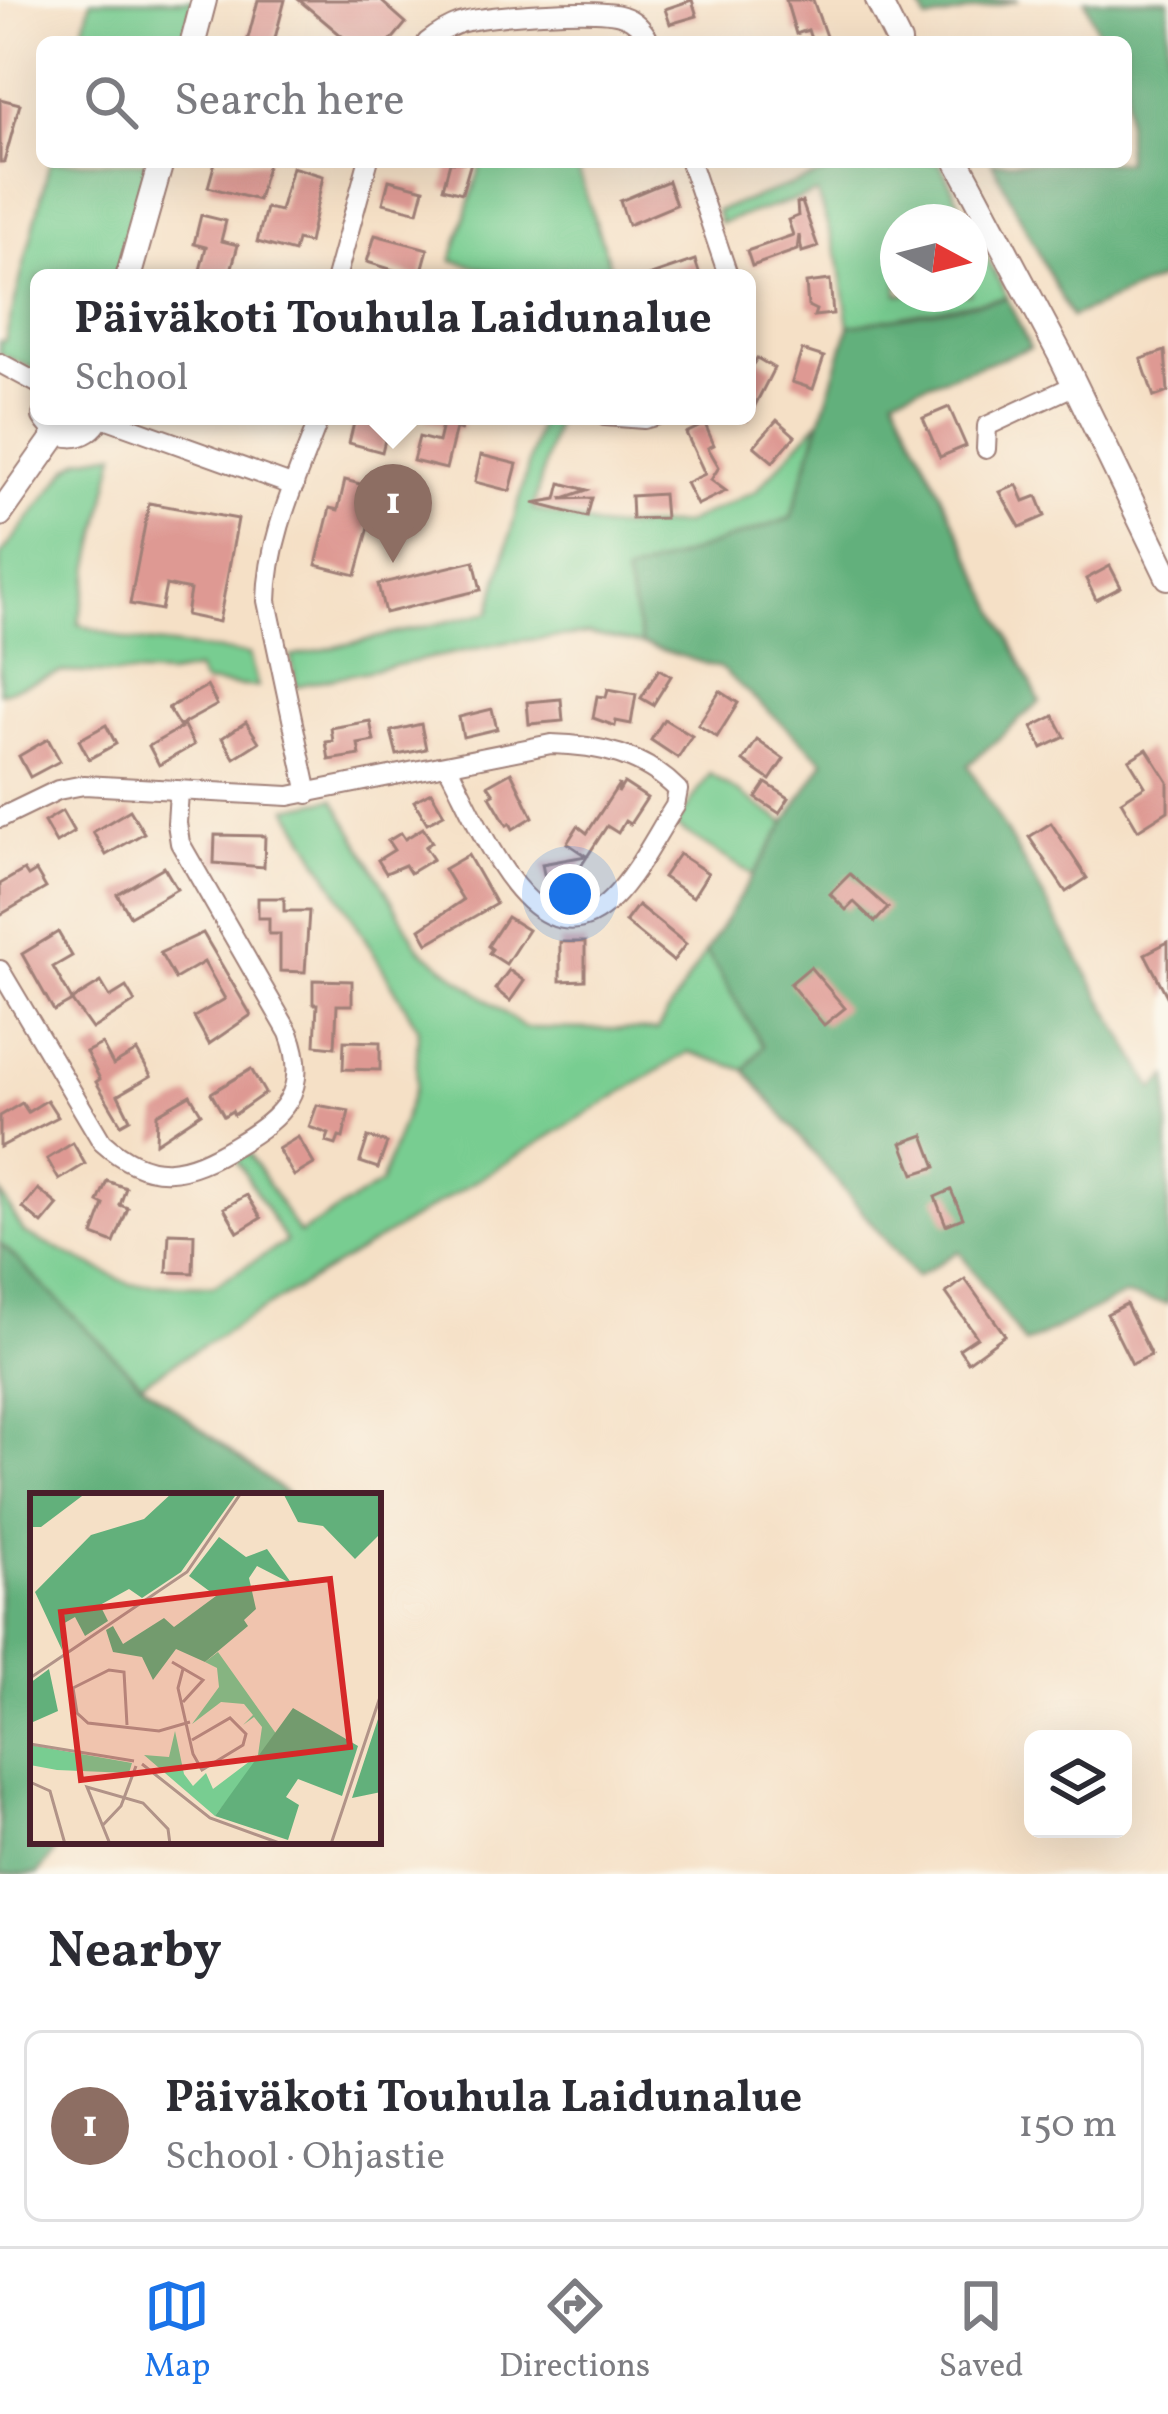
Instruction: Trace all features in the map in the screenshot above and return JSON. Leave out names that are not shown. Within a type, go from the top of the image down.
[{"type":"street","points":[[195,36],[205,0]]},
{"type":"street","points":[[878,0],[895,36]]},
{"type":"street","points":[[437,36],[460,23],[493,17],[610,13],[635,22],[646,36]]},
{"type":"street","points":[[131,269],[159,168]]},
{"type":"street","points":[[338,269],[366,168]]},
{"type":"street","points":[[692,168],[726,269]]},
{"type":"street","points":[[961,168],[1075,385],[1168,577]]},
{"type":"street","points":[[0,363],[30,379]]},
{"type":"street","points":[[986,448],[987,426],[1075,385]]},
{"type":"street","points":[[0,514],[51,425]]},
{"type":"street","points":[[53,425],[68,435],[91,425]]},
{"type":"street","points":[[124,425],[294,485]]},
{"type":"street","points":[[308,794],[268,601],[272,548],[317,425]]},
{"type":"street","points":[[0,818],[58,790],[84,785],[308,794],[551,745],[581,745],[642,763],[677,790],[675,806],[616,895],[585,916],[560,918],[543,913],[517,890],[448,766]]},
{"type":"street","points":[[0,970],[102,1142],[119,1157],[153,1171],[192,1169],[271,1124],[292,1093],[298,1073],[296,1053],[180,843],[179,792]]},
{"type":"green space","points":[[91,0],[195,0],[186,36],[82,36]]},
{"type":"green space","points":[[917,0],[1019,0],[927,21]]},
{"type":"green space","points":[[1085,0],[1168,0],[1168,276],[1071,317],[995,168],[1132,168],[1132,36],[1100,36]]},
{"type":"green space","points":[[48,168],[149,168],[121,269],[30,269],[30,367],[0,354],[0,341],[5,341]]},
{"type":"green space","points":[[480,168],[577,168],[611,269],[485,269],[452,260]]},
{"type":"green space","points":[[841,168],[942,168],[960,204],[880,204],[880,312],[925,312],[849,326],[839,260],[817,193],[720,223],[716,211]]},
{"type":"green space","points":[[988,260],[1007,297],[988,300]]},
{"type":"green space","points":[[1007,298],[1030,348],[894,395],[1040,702],[968,765],[1154,1090],[1168,1076],[1168,1304],[1124,1295],[1025,1344],[959,1251],[916,1277],[745,1070],[763,1046],[706,951],[824,761],[720,668],[642,644],[625,575],[791,518],[849,326],[928,312],[988,312],[988,301]]},
{"type":"green space","points":[[820,420],[791,518],[626,575],[642,644],[588,634],[508,642],[296,686],[291,657],[490,612],[539,425],[555,425],[533,509],[604,528],[684,524],[756,491]]},
{"type":"green space","points":[[116,453],[78,624],[129,640],[249,654],[258,687],[203,683],[196,670],[169,675],[62,672],[0,693],[0,556],[68,469],[81,459]]},
{"type":"green space","points":[[710,774],[787,824],[753,875],[675,826]]},
{"type":"green space","points":[[334,799],[419,948],[524,1028],[657,1030],[706,951],[763,1046],[745,1070],[689,1052],[141,1383],[0,1243],[0,1192],[24,1233],[130,1284],[213,1286],[286,1242],[236,1159],[248,1152],[299,1234],[380,1184],[416,1085],[418,1028],[288,808]]},
{"type":"green space","points":[[0,1243],[141,1383],[285,1493],[30,1493],[30,1844],[61,1844],[38,1874],[0,1874]]},
{"type":"building","points":[[258,0],[285,0],[276,36],[249,36]]},
{"type":"building","points":[[299,0],[380,0],[406,23],[395,36],[342,36]]},
{"type":"building","points":[[692,0],[697,16],[670,24],[665,9]]},
{"type":"building","points":[[786,0],[813,0],[826,36],[810,36],[808,30],[796,34]]},
{"type":"building","points":[[0,99],[20,104],[4,162],[0,162]]},
{"type":"building","points":[[213,168],[266,168],[258,200],[208,187]]},
{"type":"building","points":[[292,168],[323,176],[309,243],[297,240],[294,252],[257,242],[266,208],[280,211]]},
{"type":"building","points":[[448,168],[469,168],[462,193],[443,188]]},
{"type":"building","points":[[389,180],[424,189],[418,212],[383,203]]},
{"type":"building","points":[[668,181],[676,205],[628,225],[620,201]]},
{"type":"building","points":[[802,202],[818,247],[802,252],[799,235],[797,250],[752,266],[747,251],[793,235],[788,220],[798,216],[797,203]]},
{"type":"building","points":[[201,215],[226,221],[221,241],[238,245],[231,269],[200,269],[206,247],[194,244]]},
{"type":"building","points":[[375,235],[428,249],[422,269],[390,269],[367,262]]},
{"type":"building","points":[[695,260],[698,269],[669,269]]},
{"type":"building","points":[[830,280],[833,314],[814,316],[806,283]]},
{"type":"building","points":[[802,350],[824,357],[813,389],[792,382]]},
{"type":"building","points":[[1165,351],[1168,392],[1154,397],[1141,359]]},
{"type":"building","points":[[756,360],[774,368],[756,403]]},
{"type":"building","points":[[949,407],[966,446],[940,457],[923,418]]},
{"type":"building","points":[[777,420],[795,436],[773,462],[754,446]]},
{"type":"building","points":[[354,425],[388,427],[382,452],[349,443]]},
{"type":"building","points":[[442,425],[462,425],[461,430],[456,428],[446,469],[413,461],[419,437],[438,442]]},
{"type":"building","points":[[705,425],[714,445],[708,448],[719,467],[711,480],[726,491],[697,505],[686,483],[705,474],[686,433]]},
{"type":"building","points":[[481,455],[517,464],[510,491],[475,482]]},
{"type":"building","points":[[345,480],[375,488],[373,497],[386,500],[382,514],[373,512],[356,575],[316,565],[330,508],[338,510]]},
{"type":"building","points":[[561,483],[587,490],[561,499],[592,498],[587,517],[533,503],[557,499]]},
{"type":"building","points":[[1017,485],[1024,501],[1037,496],[1045,516],[1020,527],[1000,492]]},
{"type":"building","points":[[663,494],[665,518],[632,519],[631,496]]},
{"type":"building","points":[[149,503],[238,519],[219,622],[186,615],[190,590],[166,585],[161,610],[130,604]]},
{"type":"building","points":[[474,561],[481,590],[385,613],[378,584]]},
{"type":"building","points":[[1110,566],[1121,587],[1096,600],[1086,579]]},
{"type":"building","points":[[659,669],[671,676],[653,705],[641,698]]},
{"type":"building","points":[[207,686],[217,705],[179,726],[168,708]]},
{"type":"building","points":[[608,689],[636,694],[631,724],[616,721],[615,726],[593,718],[597,696],[606,697]]},
{"type":"building","points":[[720,691],[738,703],[717,737],[698,725]]},
{"type":"building","points":[[561,699],[563,721],[529,724],[527,702]]},
{"type":"building","points":[[492,709],[497,729],[463,737],[459,717]]},
{"type":"building","points":[[1054,716],[1065,737],[1042,748],[1032,727]]},
{"type":"building","points":[[664,719],[692,736],[678,758],[651,740]]},
{"type":"building","points":[[370,721],[374,741],[358,744],[360,755],[329,760],[326,742],[333,741],[331,728]]},
{"type":"building","points":[[246,722],[259,742],[234,758],[222,738]]},
{"type":"building","points":[[421,724],[426,749],[397,755],[391,731]]},
{"type":"building","points":[[106,725],[116,744],[89,759],[79,740]]},
{"type":"building","points":[[184,726],[194,745],[159,765],[149,746]]},
{"type":"building","points":[[48,739],[60,761],[30,777],[19,756]]},
{"type":"building","points":[[757,740],[784,759],[770,780],[743,761]]},
{"type":"building","points":[[1147,749],[1168,782],[1168,811],[1138,830],[1121,801],[1145,786],[1129,760]]},
{"type":"building","points":[[511,772],[533,817],[513,829],[490,796],[494,794],[488,785]]},
{"type":"building","points":[[624,783],[647,798],[630,824],[625,821],[618,833],[607,826],[581,866],[584,881],[547,889],[542,864],[586,856],[567,843],[578,826],[587,833]]},
{"type":"building","points":[[766,783],[789,798],[779,813],[756,798]]},
{"type":"building","points":[[431,792],[444,814],[427,823],[414,801]]},
{"type":"building","points":[[130,810],[144,833],[106,855],[93,832]]},
{"type":"building","points":[[62,811],[74,832],[56,843],[44,822]]},
{"type":"building","points":[[1051,823],[1087,878],[1066,892],[1029,837]]},
{"type":"building","points":[[423,828],[432,842],[425,847],[433,859],[410,873],[405,865],[386,873],[378,860],[394,850],[388,841],[401,833],[405,839]]},
{"type":"building","points":[[215,835],[265,836],[264,867],[214,863]]},
{"type":"building","points":[[679,854],[708,873],[693,897],[663,877]]},
{"type":"building","points":[[468,855],[496,904],[428,943],[420,929],[463,900],[444,869]]},
{"type":"building","points":[[164,867],[177,889],[130,916],[117,894]]},
{"type":"building","points":[[24,870],[28,876],[36,871],[46,888],[0,915],[0,884]]},
{"type":"building","points":[[850,874],[888,908],[875,922],[854,902],[846,910],[830,894]]},
{"type":"building","points":[[258,898],[284,898],[284,911],[309,911],[305,972],[280,971],[280,934],[269,934],[269,918],[258,918]]},
{"type":"building","points":[[638,905],[686,944],[673,961],[625,922]]},
{"type":"building","points":[[507,917],[528,930],[506,964],[489,953],[488,946]]},
{"type":"building","points":[[58,932],[72,956],[53,967],[72,1000],[101,982],[110,997],[126,987],[135,1002],[92,1029],[72,1001],[54,1011],[22,954]]},
{"type":"building","points":[[203,933],[251,1015],[209,1044],[194,1017],[225,999],[204,962],[175,979],[160,953]]},
{"type":"building","points":[[560,942],[585,942],[585,980],[560,981]]},
{"type":"building","points":[[1168,942],[1168,998],[1145,954]]},
{"type":"building","points":[[810,967],[845,1008],[824,1025],[790,984]]},
{"type":"building","points":[[509,970],[524,981],[510,1001],[495,989]]},
{"type":"building","points":[[313,980],[352,981],[352,1005],[337,1005],[335,1047],[315,1045]]},
{"type":"building","points":[[344,1041],[380,1042],[380,1070],[343,1069]]},
{"type":"building","points":[[102,1044],[113,1065],[137,1051],[151,1076],[118,1095],[130,1119],[121,1124],[96,1082],[100,1079],[86,1052]]},
{"type":"building","points":[[251,1069],[265,1093],[234,1115],[232,1111],[224,1116],[211,1093]]},
{"type":"building","points":[[190,1095],[201,1113],[156,1143],[157,1114]]},
{"type":"building","points":[[47,1100],[58,1117],[0,1147],[0,1116],[22,1103],[28,1112]]},
{"type":"building","points":[[317,1105],[349,1111],[343,1138],[336,1145],[326,1142],[329,1134],[309,1127]]},
{"type":"building","points":[[924,1135],[936,1167],[914,1174],[902,1143]]},
{"type":"building","points":[[298,1137],[314,1164],[294,1176],[278,1149]]},
{"type":"building","points":[[368,1137],[387,1143],[378,1168],[360,1162]]},
{"type":"building","points":[[73,1143],[85,1164],[59,1180],[47,1159]]},
{"type":"building","points":[[107,1181],[126,1188],[120,1205],[128,1208],[114,1243],[93,1235]]},
{"type":"building","points":[[38,1189],[58,1205],[42,1224],[23,1208]]},
{"type":"building","points":[[951,1190],[963,1218],[946,1225],[935,1197]]},
{"type":"building","points":[[247,1195],[261,1218],[238,1232],[224,1208]]},
{"type":"building","points":[[169,1233],[194,1234],[193,1273],[167,1272]]},
{"type":"building","points":[[965,1279],[1005,1335],[968,1362],[959,1349],[977,1337],[946,1293]]},
{"type":"building","points":[[1126,1304],[1151,1355],[1132,1364],[1107,1314]]},
{"type":"place","name":"Päiväkoti Touhula Laidunalue","points":[[393,563]]}]
